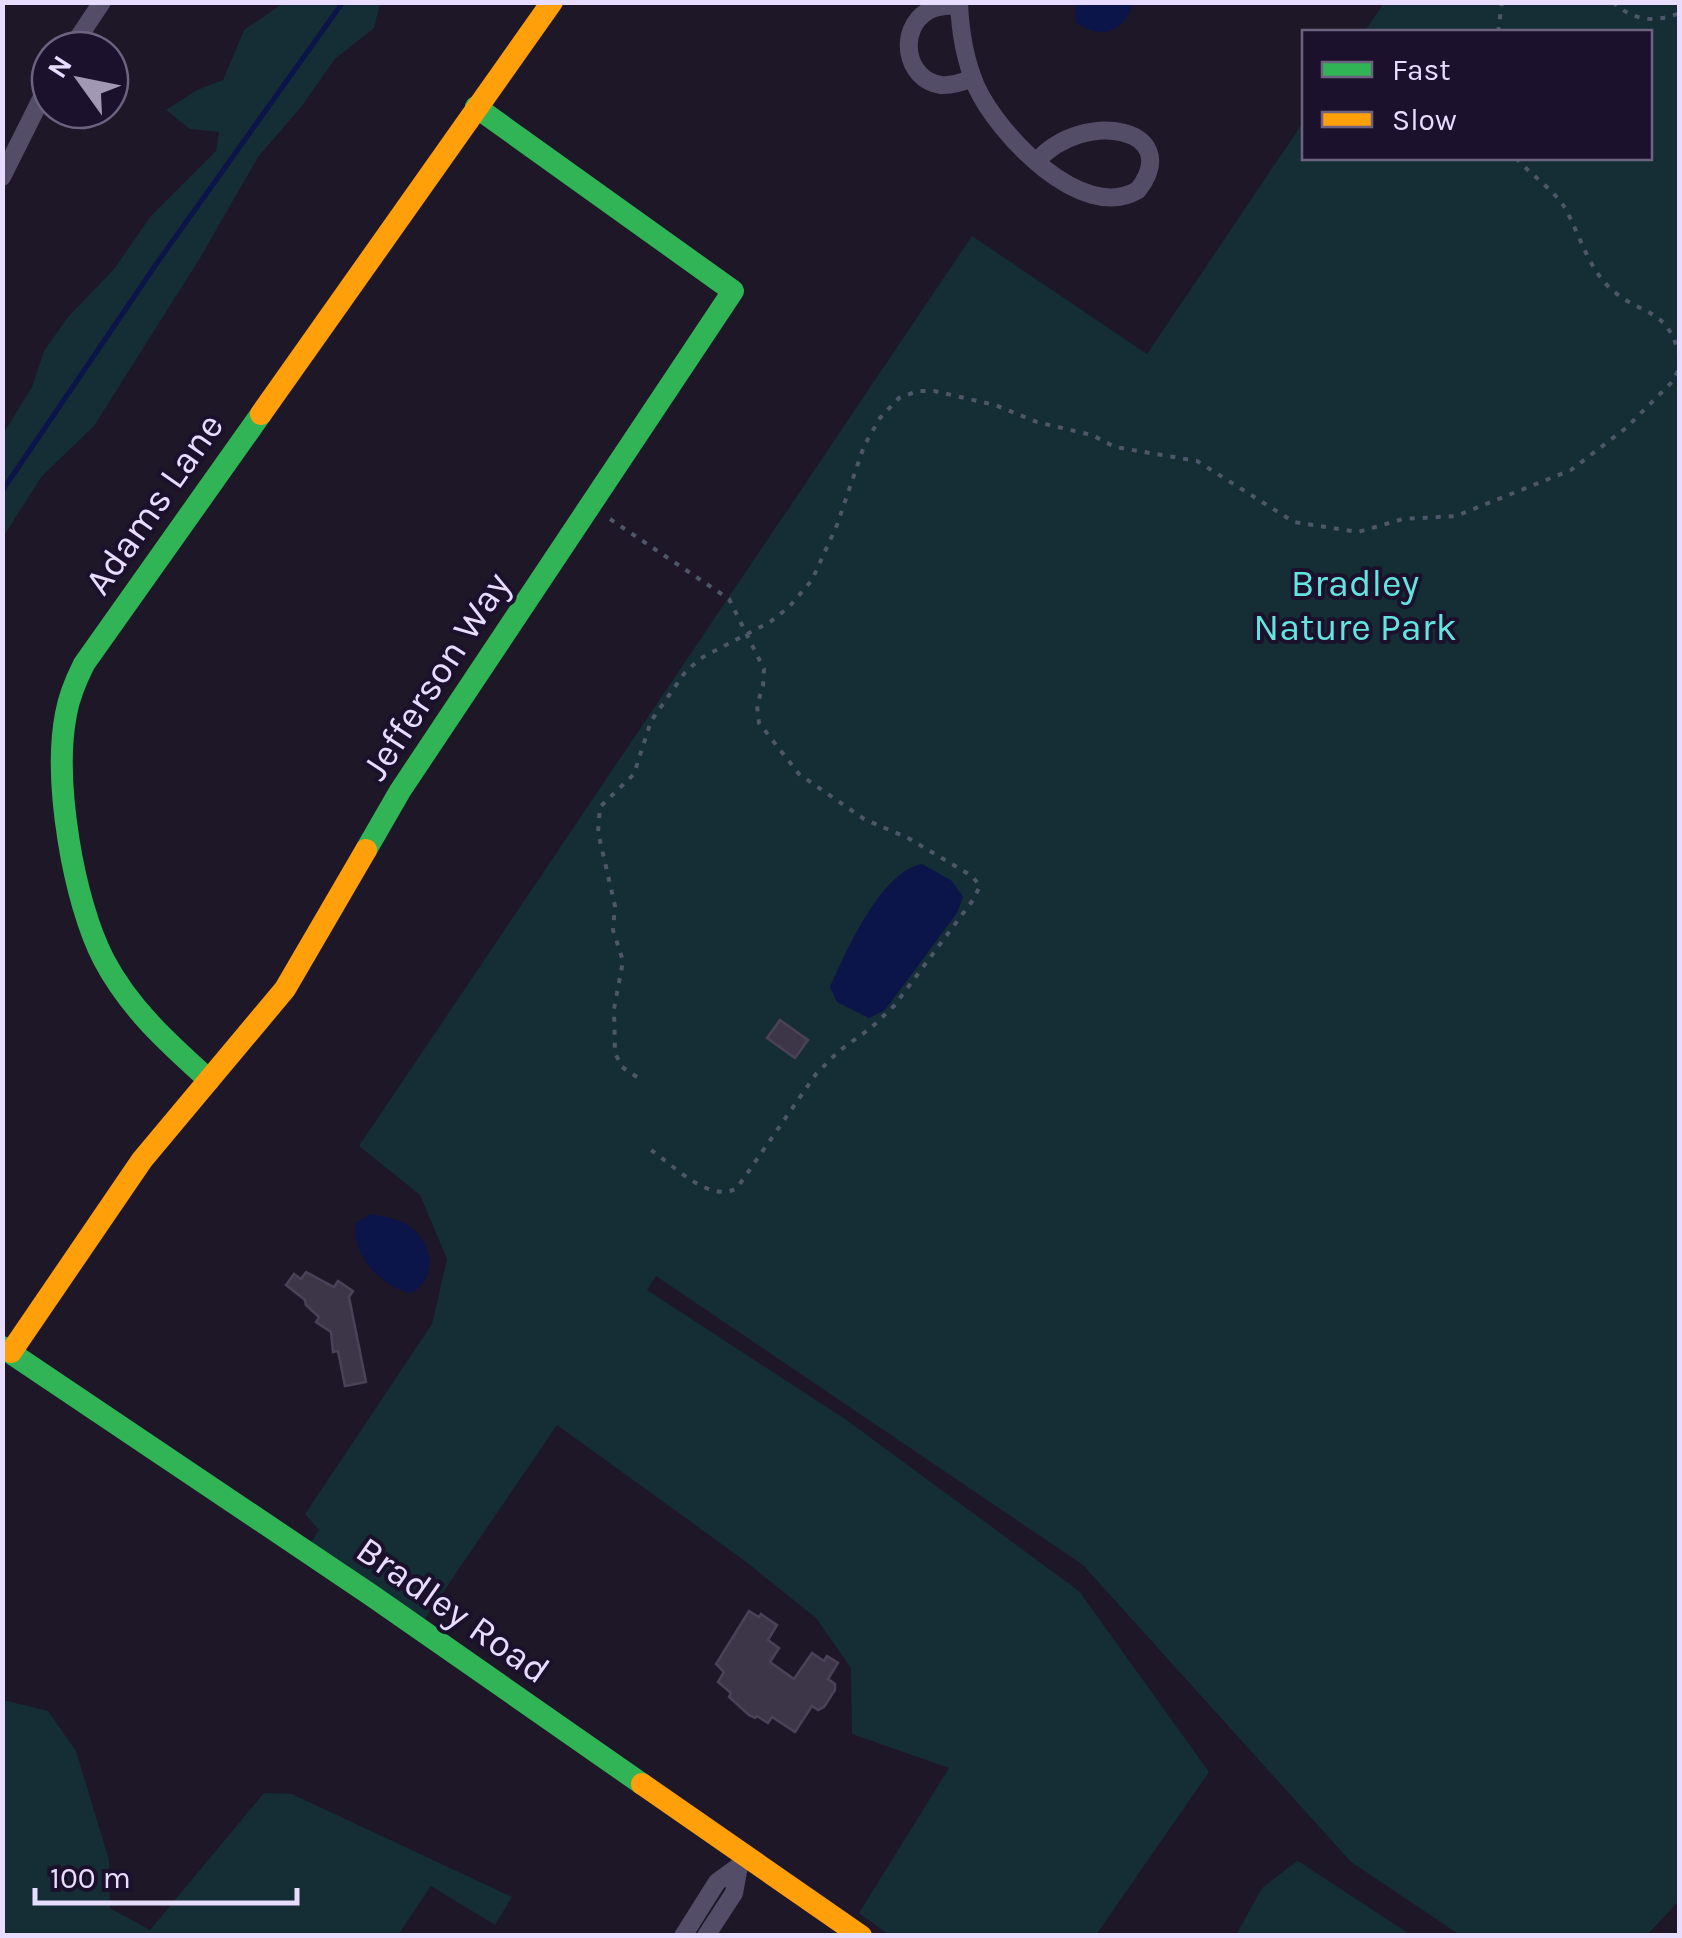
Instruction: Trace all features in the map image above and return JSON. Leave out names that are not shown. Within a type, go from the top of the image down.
[{"type":"street","points":[[83,30],[102,2]]},
{"type":"street","name":"Adams Lane","points":[[209,1080],[134,1008],[87,926],[72,869],[60,746],[65,708],[84,664],[552,2]]},
{"type":"street","points":[[973,78],[947,85],[931,82],[916,70],[909,54],[909,34],[918,18],[935,8],[960,4],[965,50],[973,78],[999,123],[1036,162],[1079,188],[1112,199],[1138,190],[1149,167],[1140,140],[1112,130],[1090,130],[1066,138],[1036,162]]},
{"type":"street","name":"Jefferson Way","points":[[7,1350],[142,1160],[286,989],[400,792],[733,290],[476,107]]},
{"type":"street","points":[[2,177],[30,121]]},
{"type":"street","name":"Bradley Road","points":[[7,1350],[371,1595],[742,1861],[861,1936]]},
{"type":"street","points":[[682,1936],[717,1882],[742,1861]]},
{"type":"street","points":[[706,1936],[734,1893],[742,1861]]},
{"type":"path","points":[[1498,30],[1502,2]]},
{"type":"path","points":[[1613,2],[1623,12],[1642,19],[1661,20],[1680,13]]},
{"type":"path","points":[[1518,160],[1562,204],[1598,275],[1615,293],[1662,318],[1680,358]]},
{"type":"path","points":[[637,1077],[622,1066],[615,1053],[613,1026],[623,961],[613,930],[615,906],[602,860],[598,816],[608,798],[634,774],[650,721],[677,682],[703,658],[750,636],[789,608],[812,580],[837,526],[864,446],[880,418],[898,398],[934,390],[1092,435],[1115,446],[1197,461],[1294,522],[1358,532],[1403,519],[1456,516],[1571,470],[1626,428],[1672,382],[1680,367]]},
{"type":"path","points":[[608,518],[725,595],[750,636],[764,669],[764,686],[757,705],[759,722],[799,774],[864,818],[895,831],[979,882],[979,890],[894,1006],[816,1074],[738,1188],[724,1194],[711,1191],[651,1150]]},
{"type":"green space","points":[[285,2],[380,3],[374,28],[335,59],[258,157],[200,258],[94,426],[42,476],[3,537],[3,434],[32,387],[44,351],[68,317],[115,268],[150,217],[216,151],[219,132],[190,129],[166,110],[197,90],[223,80],[244,30]]},
{"type":"green space","name":"Bradley Nature Park","points":[[1384,3],[1679,3],[1679,1901],[1647,1935],[1460,1935],[1351,1862],[1083,1565],[656,1276],[647,1290],[845,1419],[1079,1591],[1209,1772],[1096,1935],[889,1935],[859,1913],[949,1768],[852,1734],[851,1668],[816,1618],[745,1561],[557,1425],[422,1623],[309,1546],[319,1530],[305,1514],[432,1324],[447,1259],[420,1195],[359,1146],[972,236],[1147,354],[1302,124],[1302,160],[1652,160],[1652,30],[1365,30]]},
{"type":"green space","points":[[3,1700],[48,1711],[76,1751],[109,1860],[110,1908],[150,1930],[264,1793],[292,1794],[512,1897],[495,1925],[431,1886],[398,1935],[3,1935]]},
{"type":"green space","points":[[1297,1861],[1411,1935],[1236,1935],[1262,1888]]},
{"type":"shaded area","points":[[1075,2],[1133,3],[1118,27],[1102,32],[1076,22]]},
{"type":"shaded area","points":[[922,864],[952,881],[963,897],[957,913],[885,1010],[869,1018],[837,1002],[830,987],[879,897],[907,870]]},
{"type":"shaded area","points":[[371,1214],[402,1222],[426,1246],[427,1276],[412,1293],[390,1285],[363,1258],[355,1235],[356,1223]]},
{"type":"building","points":[[780,1020],[808,1040],[795,1058],[767,1038]]},
{"type":"building","points":[[306,1272],[334,1287],[338,1281],[353,1291],[349,1297],[366,1382],[345,1386],[338,1351],[333,1352],[331,1332],[316,1322],[319,1317],[286,1285],[294,1274],[301,1279]]},
{"type":"building","points":[[749,1611],[777,1625],[768,1640],[779,1648],[770,1662],[794,1679],[812,1653],[824,1661],[827,1656],[838,1663],[828,1679],[835,1684],[835,1690],[824,1707],[818,1710],[812,1706],[795,1732],[772,1717],[768,1723],[749,1715],[718,1682],[724,1672],[716,1664]]},
{"type":"waterway","points":[[2,491],[157,263],[343,2]]},
{"type":"traffic: fast","points":[[366,850],[400,791],[733,291],[476,107]]},
{"type":"traffic: fast","points":[[209,1080],[138,1010],[114,977],[93,935],[68,840],[63,741],[69,701],[84,664],[261,414]]},
{"type":"traffic: fast","points":[[2,1347],[371,1595],[642,1784]]},
{"type":"traffic: slow","points":[[261,414],[552,2]]},
{"type":"traffic: slow","points":[[11,1352],[142,1160],[285,989],[366,850]]},
{"type":"traffic: slow","points":[[642,1784],[861,1936]]}]
